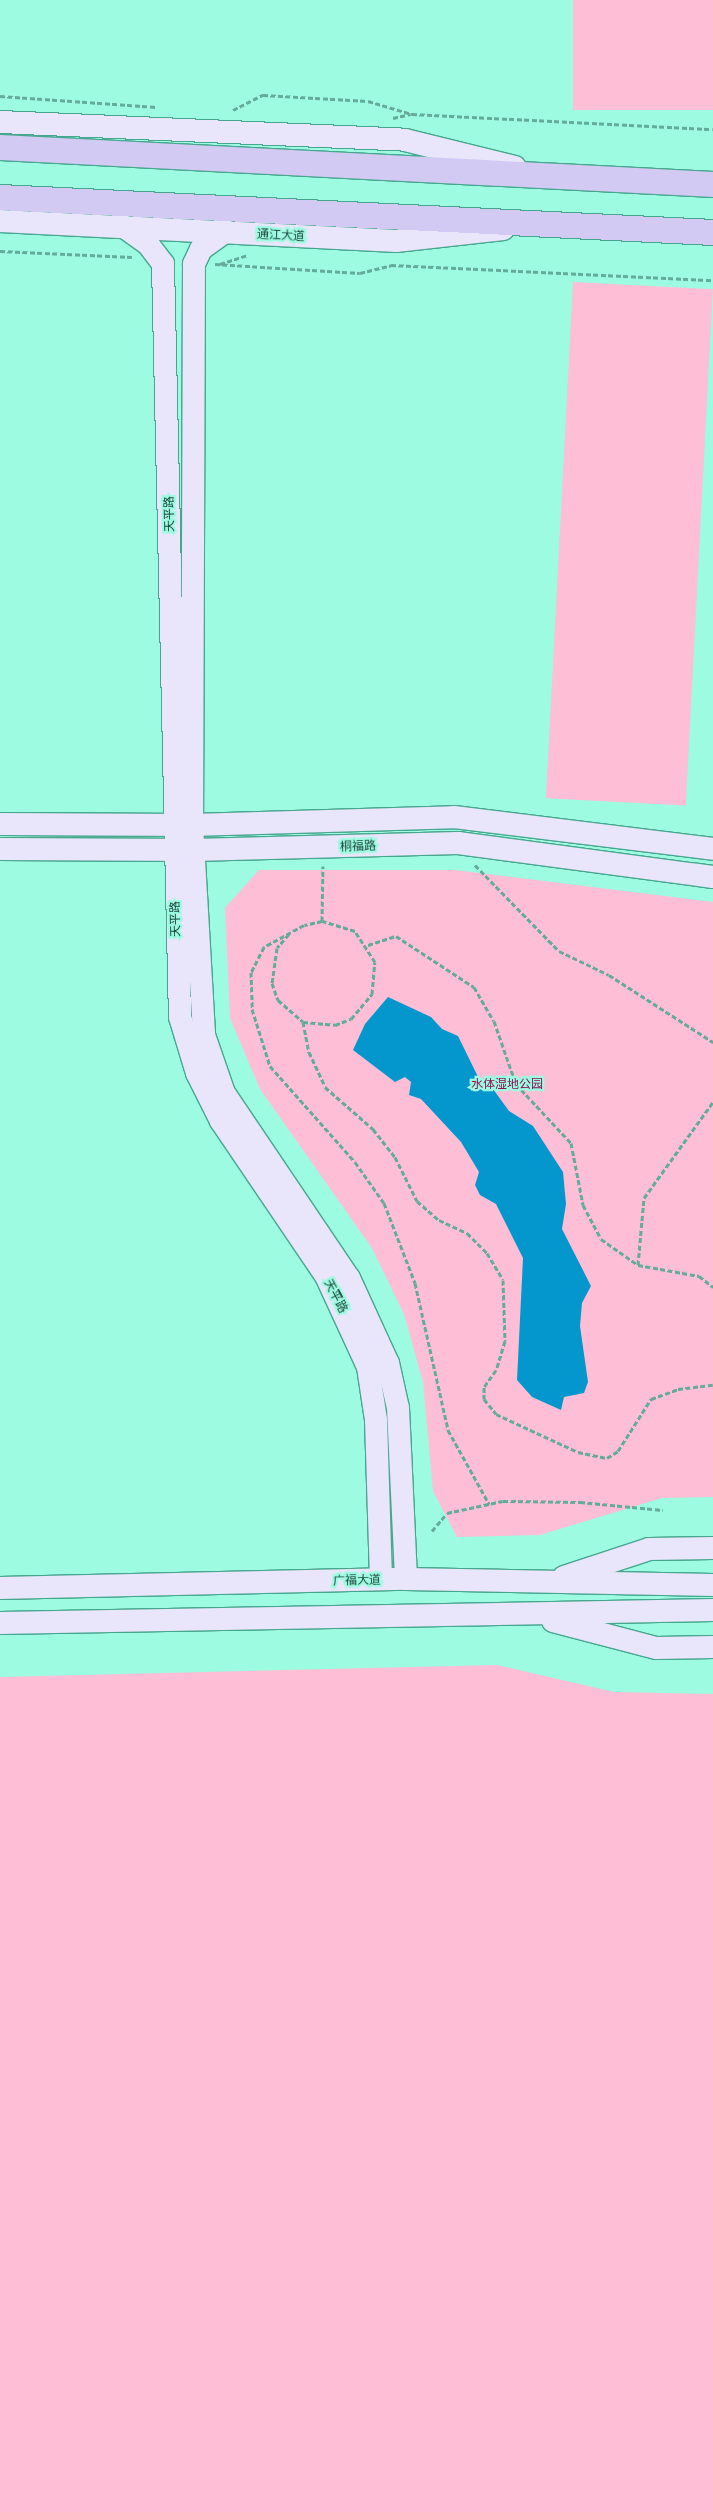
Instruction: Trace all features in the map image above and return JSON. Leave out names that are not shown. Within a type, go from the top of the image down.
[{"type":"main road","points":[[0,147],[713,184]]},
{"type":"main road","name":"通江大道","points":[[0,197],[562,223],[713,232]]},
{"type":"street","points":[[0,122],[406,140],[555,177]]},
{"type":"street","name":"通江大道","points":[[0,221],[396,241],[562,223]]},
{"type":"street","points":[[123,226],[148,244],[163,264]]},
{"type":"street","points":[[194,264],[201,249],[226,231]]},
{"type":"street","name":"天平路","points":[[163,264],[185,850],[180,1017],[198,1073],[221,1121],[326,1276],[368,1367],[376,1420],[381,1579]]},
{"type":"street","name":"天平路","points":[[184,825],[194,264]]},
{"type":"street","points":[[0,824],[184,825],[454,816],[713,849]]},
{"type":"street","name":"桐福路","points":[[0,849],[185,850],[458,843],[713,877]]},
{"type":"street","name":"天平路","points":[[185,850],[195,930],[204,1035],[224,1093],[349,1278],[388,1363],[398,1408],[406,1579]]},
{"type":"street","points":[[554,1580],[649,1549],[713,1548]]},
{"type":"street","name":"广福大道","points":[[0,1588],[381,1579],[554,1580],[647,1586],[713,1585]]},
{"type":"street","points":[[0,1623],[527,1615],[713,1610]]},
{"type":"street","points":[[527,1615],[656,1648],[713,1647]]},
{"type":"path","points":[[224,110],[241,110],[264,95],[368,101],[412,114],[713,130]]},
{"type":"path","points":[[0,96],[162,108]]},
{"type":"path","points":[[0,250],[140,258],[149,265],[163,264]]},
{"type":"path","points":[[219,264],[256,252]]},
{"type":"path","points":[[194,264],[360,273],[391,265],[713,280]]},
{"type":"path","points":[[472,861],[559,951],[609,975],[713,1042]]},
{"type":"path","points":[[322,921],[323,862]]},
{"type":"path","points":[[288,934],[274,957],[272,983],[278,1000],[303,1022],[335,1025],[364,1008],[376,978],[368,945],[356,932],[322,921],[288,934],[264,947],[251,972],[252,1009],[270,1066],[355,1162],[384,1203],[415,1283],[448,1430],[489,1504]]},
{"type":"path","points":[[368,945],[396,936],[474,987],[494,1021],[516,1084],[571,1143],[583,1204],[601,1239],[638,1265],[699,1276],[713,1287]]},
{"type":"path","points":[[303,1022],[308,1052],[325,1087],[373,1128],[395,1157],[417,1201],[439,1220],[467,1233],[487,1253],[503,1280],[506,1341],[496,1370],[484,1388],[484,1398],[496,1414],[578,1452],[607,1458],[618,1451],[651,1399],[678,1389],[713,1385]]},
{"type":"path","points":[[638,1265],[644,1198],[713,1102]]},
{"type":"path","points":[[432,1532],[447,1513],[489,1504],[580,1502],[663,1510]]},
{"type":"green space","points":[[573,0],[713,0],[713,110],[573,110]]},
{"type":"green space","points":[[573,282],[713,289],[686,806],[546,798]]},
{"type":"green space","name":"水体湿地公园","points":[[259,870],[455,870],[713,902],[713,1497],[662,1498],[540,1535],[457,1537],[433,1491],[423,1382],[404,1314],[372,1248],[260,1089],[230,1018],[225,908]]},
{"type":"green space","points":[[497,1665],[614,1692],[713,1694],[713,2512],[0,2512],[0,1677]]},
{"type":"water","points":[[388,997],[431,1017],[442,1029],[458,1036],[484,1089],[493,1089],[509,1111],[533,1126],[563,1172],[566,1204],[562,1229],[591,1286],[582,1303],[580,1326],[588,1382],[584,1393],[564,1397],[561,1410],[532,1397],[517,1380],[523,1258],[496,1204],[480,1195],[475,1185],[479,1172],[461,1142],[421,1099],[409,1095],[411,1082],[405,1077],[395,1082],[353,1050],[365,1024]]}]
